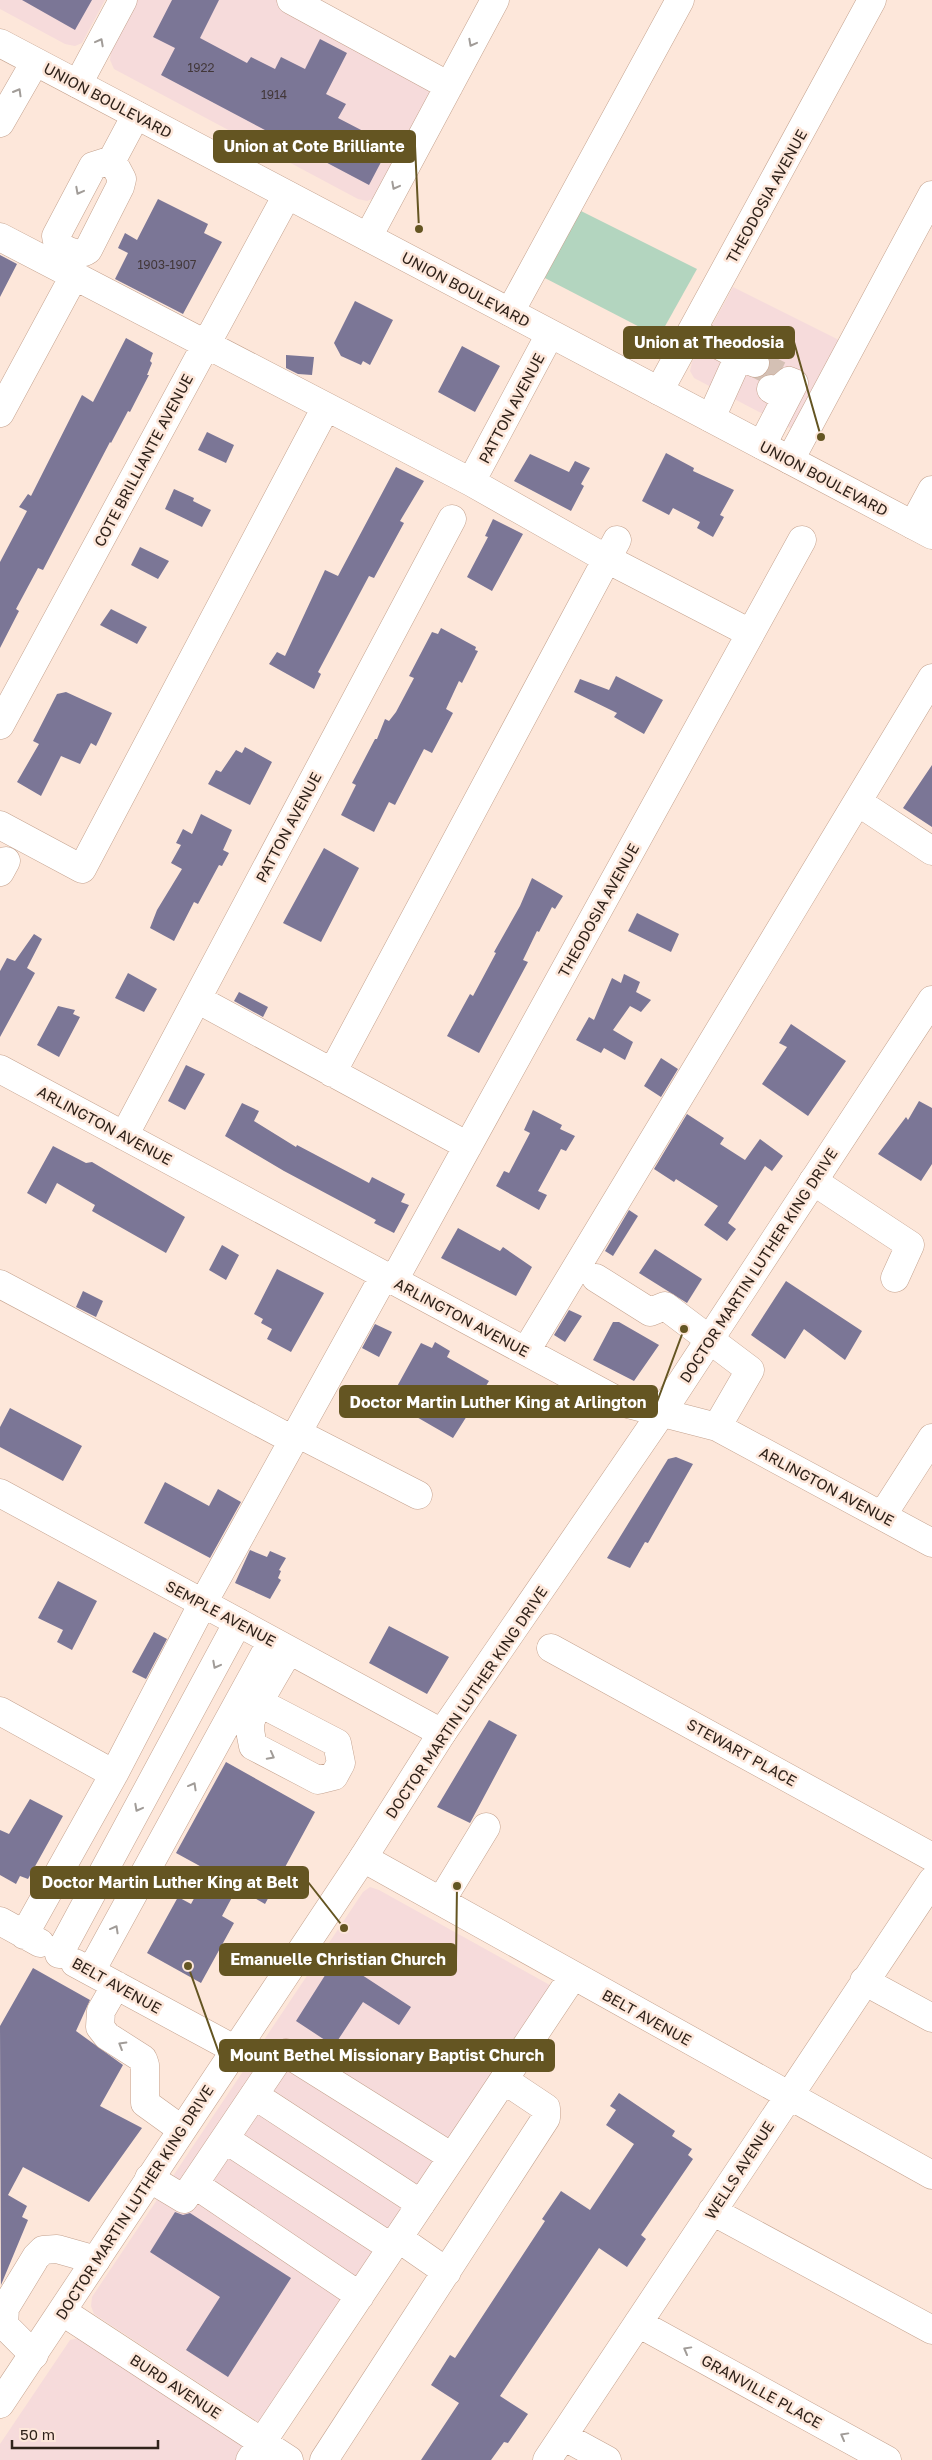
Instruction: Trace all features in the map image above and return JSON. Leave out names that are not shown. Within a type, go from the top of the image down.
[{"type":"street","points":[[78,84],[123,0]]},
{"type":"street","points":[[368,237],[496,0]]},
{"type":"street","points":[[510,312],[680,0]]},
{"type":"street","name":"THEODOSIA AVENUE","points":[[659,391],[872,0]]},
{"type":"street","points":[[304,3],[449,86]]},
{"type":"street","name":"UNION BOULEVARD","points":[[0,43],[923,530]]},
{"type":"street","points":[[0,123],[35,62]]},
{"type":"street","points":[[112,160],[136,115]]},
{"type":"street","name":"COTE BRILLIANTE AVENUE","points":[[0,725],[287,194]]},
{"type":"street","points":[[790,460],[932,194]]},
{"type":"street","points":[[0,237],[471,482],[612,549],[750,633]]},
{"type":"street","points":[[0,413],[74,276]]},
{"type":"street","points":[[692,331],[825,396]]},
{"type":"street","name":"PATTON AVENUE","points":[[471,482],[550,334]]},
{"type":"street","points":[[711,418],[767,369]]},
{"type":"street","points":[[762,445],[767,369]]},
{"type":"street","points":[[0,825],[82,869],[326,406]]},
{"type":"street","points":[[923,530],[932,490]]},
{"type":"street","name":"PATTON AVENUE","points":[[124,1136],[452,519]]},
{"type":"street","name":"THEODOSIA AVENUE","points":[[24,1935],[114,1774],[203,1603],[295,1436],[468,1146],[802,540]]},
{"type":"street","points":[[332,1073],[612,549]]},
{"type":"street","points":[[526,1351],[932,678]]},
{"type":"street","points":[[870,810],[932,851]]},
{"type":"street","points":[[197,999],[468,1146]]},
{"type":"street","name":"DOCTOR MARTIN LUTHER KING DRIVE","points":[[3,2393],[34,2355],[64,2312],[181,2129],[363,1858],[442,1733],[662,1412],[932,1000]]},
{"type":"street","name":"ARLINGTON AVENUE","points":[[0,1069],[620,1402],[717,1427],[932,1543]]},
{"type":"street","points":[[813,1180],[910,1245],[895,1278]]},
{"type":"street","points":[[596,1278],[650,1312],[665,1306],[750,1370],[717,1427]]},
{"type":"street","points":[[0,1284],[295,1436],[418,1495]]},
{"type":"street","points":[[882,1516],[932,1438]]},
{"type":"street","name":"SEMPLE AVENUE","points":[[0,1493],[442,1733]]},
{"type":"street","points":[[60,1954],[238,1622]]},
{"type":"street","points":[[260,1703],[281,1645]]},
{"type":"street","points":[[91,1971],[281,1645]]},
{"type":"street","name":"STEWART PLACE","points":[[551,1648],[932,1857]]},
{"type":"street","points":[[0,1712],[114,1774]]},
{"type":"street","points":[[441,1901],[486,1827]]},
{"type":"street","name":"BELT AVENUE","points":[[363,1858],[932,2175]]},
{"type":"street","name":"WELLS AVENUE","points":[[547,2460],[932,1881]]},
{"type":"street","name":"BELT AVENUE","points":[[0,1922],[234,2049]]},
{"type":"street","points":[[256,2451],[573,1976]]},
{"type":"street","points":[[864,1981],[932,2018]]},
{"type":"street","points":[[116,1985],[101,2011],[100,2027],[107,2036],[143,2059],[145,2103],[181,2129]]},
{"type":"street","points":[[149,2178],[184,2199],[282,2055],[292,2055],[452,2157]]},
{"type":"street","points":[[324,2460],[546,2118],[546,2108],[504,2080]]},
{"type":"street","points":[[254,2095],[421,2204]]},
{"type":"street","points":[[225,2139],[395,2243],[447,2272]]},
{"type":"street","points":[[194,2184],[360,2296]]},
{"type":"street","points":[[712,2211],[932,2330]]},
{"type":"street","points":[[34,2355],[4,2324],[6,2308],[36,2257],[43,2250],[57,2249],[96,2260]]},
{"type":"street","name":"BURD AVENUE","points":[[64,2312],[256,2451],[289,2460]]},
{"type":"street","name":"GRANVILLE PLACE","points":[[638,2323],[887,2460]]},
{"type":"street","points":[[563,2436],[607,2460]]},
{"type":"shaded area","points":[[0,0],[105,0],[82,43],[75,46],[65,44],[0,9]]},
{"type":"shaded area","points":[[138,0],[276,0],[434,85],[374,198],[367,201],[358,199],[114,69],[110,60],[111,50]]},
{"type":"shaded area","points":[[733,287],[841,341],[794,430],[694,378],[690,371],[692,362]]},
{"type":"shaded area","points":[[370,1887],[379,1890],[557,1989],[263,2425],[94,2314],[91,2306],[92,2297],[363,1892]]},
{"type":"shaded area","points":[[79,2338],[249,2450],[242,2460],[0,2460],[0,2444],[70,2340]]},
{"type":"green space","points":[[575,208],[697,269],[659,337],[539,275]]},
{"type":"building","points":[[22,0],[92,0],[75,30]]},
{"type":"building","points":[[172,0],[219,0],[200,38],[247,63],[251,57],[275,69],[281,57],[305,69],[320,39],[347,53],[326,94],[346,104],[338,118],[390,145],[369,185],[161,75],[175,48],[153,37]]},
{"type":"building","points":[[158,199],[208,224],[204,233],[222,242],[183,314],[115,279],[128,253],[118,248],[125,233],[137,240]]},
{"type":"building","points":[[0,255],[17,264],[0,297]]},
{"type":"building","points":[[355,301],[393,320],[370,365],[363,361],[361,365],[341,356],[334,343]]},
{"type":"building","points":[[126,338],[153,353],[150,361],[152,363],[147,375],[149,375],[130,412],[128,411],[110,442],[43,570],[38,568],[16,609],[19,611],[0,648],[0,562],[27,511],[19,507],[28,494],[31,496],[82,395],[93,402]]},
{"type":"building","points":[[462,346],[500,366],[475,412],[438,392]]},
{"type":"building","points":[[286,355],[314,357],[312,375],[298,374],[286,368]]},
{"type":"building","points":[[207,432],[234,445],[226,463],[198,450]]},
{"type":"building","points":[[666,453],[694,468],[693,471],[734,490],[720,515],[724,517],[713,537],[697,528],[700,522],[673,508],[669,515],[642,501]]},
{"type":"building","points":[[530,454],[569,472],[575,461],[590,468],[581,484],[584,486],[571,511],[514,481]]},
{"type":"building","points":[[396,467],[424,481],[400,521],[404,523],[374,578],[369,576],[318,672],[321,674],[314,689],[269,664],[277,652],[285,656],[325,570],[338,576]]},
{"type":"building","points":[[174,489],[194,498],[193,501],[211,510],[202,527],[165,509]]},
{"type":"building","points":[[493,519],[523,534],[492,591],[467,577],[488,537],[485,536]]},
{"type":"building","points":[[140,547],[169,561],[158,579],[131,565]]},
{"type":"building","points":[[111,609],[147,627],[137,644],[100,625]]},
{"type":"building","points":[[441,628],[476,647],[475,650],[478,651],[462,683],[459,681],[446,709],[453,713],[432,753],[424,749],[395,805],[389,802],[374,832],[341,815],[356,785],[352,783],[375,739],[377,739],[385,719],[389,721],[396,712],[414,678],[409,676],[432,632],[438,634]]},
{"type":"building","points":[[616,676],[663,700],[644,734],[614,717],[617,713],[574,692],[580,679],[609,690]]},
{"type":"building","points":[[66,692],[112,713],[96,746],[91,743],[80,764],[61,756],[41,796],[17,782],[39,744],[33,741],[57,694]]},
{"type":"building","points":[[245,747],[272,762],[250,805],[208,784],[216,770],[221,772],[236,750],[242,753]]},
{"type":"building","points":[[932,765],[932,827],[903,808]]},
{"type":"building","points":[[201,814],[232,830],[223,850],[229,853],[222,866],[219,865],[198,904],[194,902],[174,941],[150,928],[157,910],[182,869],[171,863],[181,845],[176,843],[183,829],[192,834]]},
{"type":"building","points":[[324,848],[359,868],[321,942],[283,923]]},
{"type":"building","points":[[532,878],[563,896],[555,909],[552,907],[539,932],[537,931],[523,960],[528,962],[479,1053],[447,1036],[470,994],[473,996],[496,953],[494,952],[520,906]]},
{"type":"building","points":[[637,913],[679,934],[671,952],[628,931]]},
{"type":"building","points":[[34,934],[42,939],[27,968],[35,973],[0,1037],[0,971],[7,958],[15,961]]},
{"type":"building","points":[[128,973],[157,989],[144,1012],[115,998]]},
{"type":"building","points":[[624,974],[640,982],[636,992],[651,1000],[641,1012],[630,1006],[613,1030],[633,1042],[625,1060],[604,1048],[601,1053],[576,1040],[589,1017],[594,1020],[612,978],[621,983]]},
{"type":"building","points":[[239,992],[268,1007],[263,1017],[234,1001]]},
{"type":"building","points":[[58,1006],[75,1010],[73,1014],[80,1017],[59,1057],[37,1045]]},
{"type":"building","points":[[791,1024],[846,1061],[808,1116],[762,1084],[787,1047],[779,1043]]},
{"type":"building","points":[[661,1058],[678,1069],[661,1097],[644,1086]]},
{"type":"building","points":[[186,1065],[205,1074],[185,1110],[168,1101]]},
{"type":"building","points":[[919,1101],[932,1108],[932,1164],[921,1181],[878,1154],[906,1117],[908,1120]]},
{"type":"building","points":[[242,1103],[259,1111],[254,1121],[296,1147],[297,1145],[369,1183],[372,1177],[405,1194],[401,1202],[409,1205],[394,1233],[374,1223],[376,1220],[284,1171],[225,1136]]},
{"type":"building","points":[[533,1110],[562,1125],[560,1129],[575,1136],[566,1151],[561,1149],[538,1191],[547,1195],[539,1210],[496,1186],[504,1171],[509,1173],[530,1133],[524,1130]]},
{"type":"building","points":[[687,1114],[724,1138],[720,1144],[745,1160],[760,1139],[783,1156],[772,1171],[765,1166],[728,1223],[736,1229],[727,1241],[704,1225],[718,1206],[676,1179],[674,1182],[654,1169]]},
{"type":"building","points":[[53,1146],[86,1163],[92,1162],[185,1217],[166,1253],[92,1211],[95,1205],[57,1183],[46,1204],[27,1193]]},
{"type":"building","points":[[629,1210],[638,1216],[613,1256],[605,1251]]},
{"type":"building","points":[[458,1228],[500,1251],[503,1247],[532,1267],[516,1296],[441,1258]]},
{"type":"building","points":[[222,1245],[239,1255],[226,1280],[209,1270]]},
{"type":"building","points":[[655,1249],[702,1279],[687,1303],[639,1273]]},
{"type":"building","points":[[277,1269],[324,1293],[291,1352],[267,1339],[272,1329],[261,1323],[263,1319],[254,1314]]},
{"type":"building","points":[[786,1281],[862,1331],[845,1360],[804,1329],[785,1359],[751,1335]]},
{"type":"building","points":[[83,1291],[103,1301],[96,1317],[76,1307]]},
{"type":"building","points":[[569,1310],[582,1316],[565,1342],[554,1335]]},
{"type":"building","points":[[613,1322],[619,1322],[659,1345],[634,1381],[593,1360]]},
{"type":"building","points":[[375,1324],[392,1332],[379,1357],[362,1348]]},
{"type":"building","points":[[435,1342],[450,1351],[447,1357],[489,1381],[453,1438],[389,1401],[421,1343],[432,1348]]},
{"type":"building","points":[[10,1408],[82,1446],[63,1481],[0,1447],[0,1427]]},
{"type":"building","points":[[676,1457],[693,1464],[648,1543],[645,1542],[630,1568],[607,1558],[668,1459]]},
{"type":"building","points":[[165,1482],[209,1506],[218,1489],[241,1502],[210,1558],[144,1523]]},
{"type":"building","points":[[250,1550],[267,1557],[270,1551],[286,1558],[279,1570],[281,1571],[278,1578],[281,1580],[270,1599],[235,1583]]},
{"type":"building","points":[[58,1581],[97,1601],[72,1650],[57,1642],[63,1630],[38,1618]]},
{"type":"building","points":[[389,1626],[449,1657],[427,1694],[369,1663]]},
{"type":"building","points":[[154,1632],[167,1639],[146,1679],[132,1672]]},
{"type":"building","points":[[489,1720],[517,1735],[470,1823],[437,1807]]},
{"type":"building","points":[[226,1762],[315,1812],[265,1904],[237,1888],[222,1916],[234,1923],[201,1983],[147,1953],[178,1897],[191,1904],[209,1871],[176,1853]]},
{"type":"building","points":[[30,1799],[63,1816],[28,1879],[20,1876],[16,1884],[0,1875],[0,1830],[9,1834]]},
{"type":"building","points":[[336,1958],[411,2007],[399,2025],[363,2002],[334,2046],[296,2021]]},
{"type":"building","points":[[33,1968],[90,2000],[76,2031],[123,2065],[100,2106],[142,2128],[89,2202],[23,2167],[8,2195],[27,2206],[22,2217],[28,2220],[1,2285],[0,2026]]},
{"type":"building","points":[[619,2093],[675,2131],[672,2136],[692,2149],[688,2155],[693,2159],[641,2235],[646,2239],[627,2267],[599,2248],[500,2396],[528,2414],[508,2443],[504,2442],[491,2460],[421,2460],[459,2403],[431,2385],[450,2355],[455,2358],[545,2221],[542,2219],[561,2191],[590,2210],[634,2144],[606,2125],[616,2110],[610,2106]]},
{"type":"building","points":[[175,2212],[183,2215],[190,2213],[291,2278],[228,2377],[186,2350],[220,2297],[150,2252]]},
{"type":"tunnel","points":[[755,363],[779,375]]},
{"type":"place","name":"Union at Cote Brilliante","points":[[419,229]]},
{"type":"place","name":"Union at Theodosia","points":[[821,437]]},
{"type":"place","name":"Doctor Martin Luther King at Arlington","points":[[684,1329]]},
{"type":"place","name":"Emanuelle Christian Church","points":[[457,1886]]},
{"type":"place","name":"Doctor Martin Luther King at Belt","points":[[344,1928]]},
{"type":"place","name":"Mount Bethel Missionary Baptist Church","points":[[188,1966]]}]
